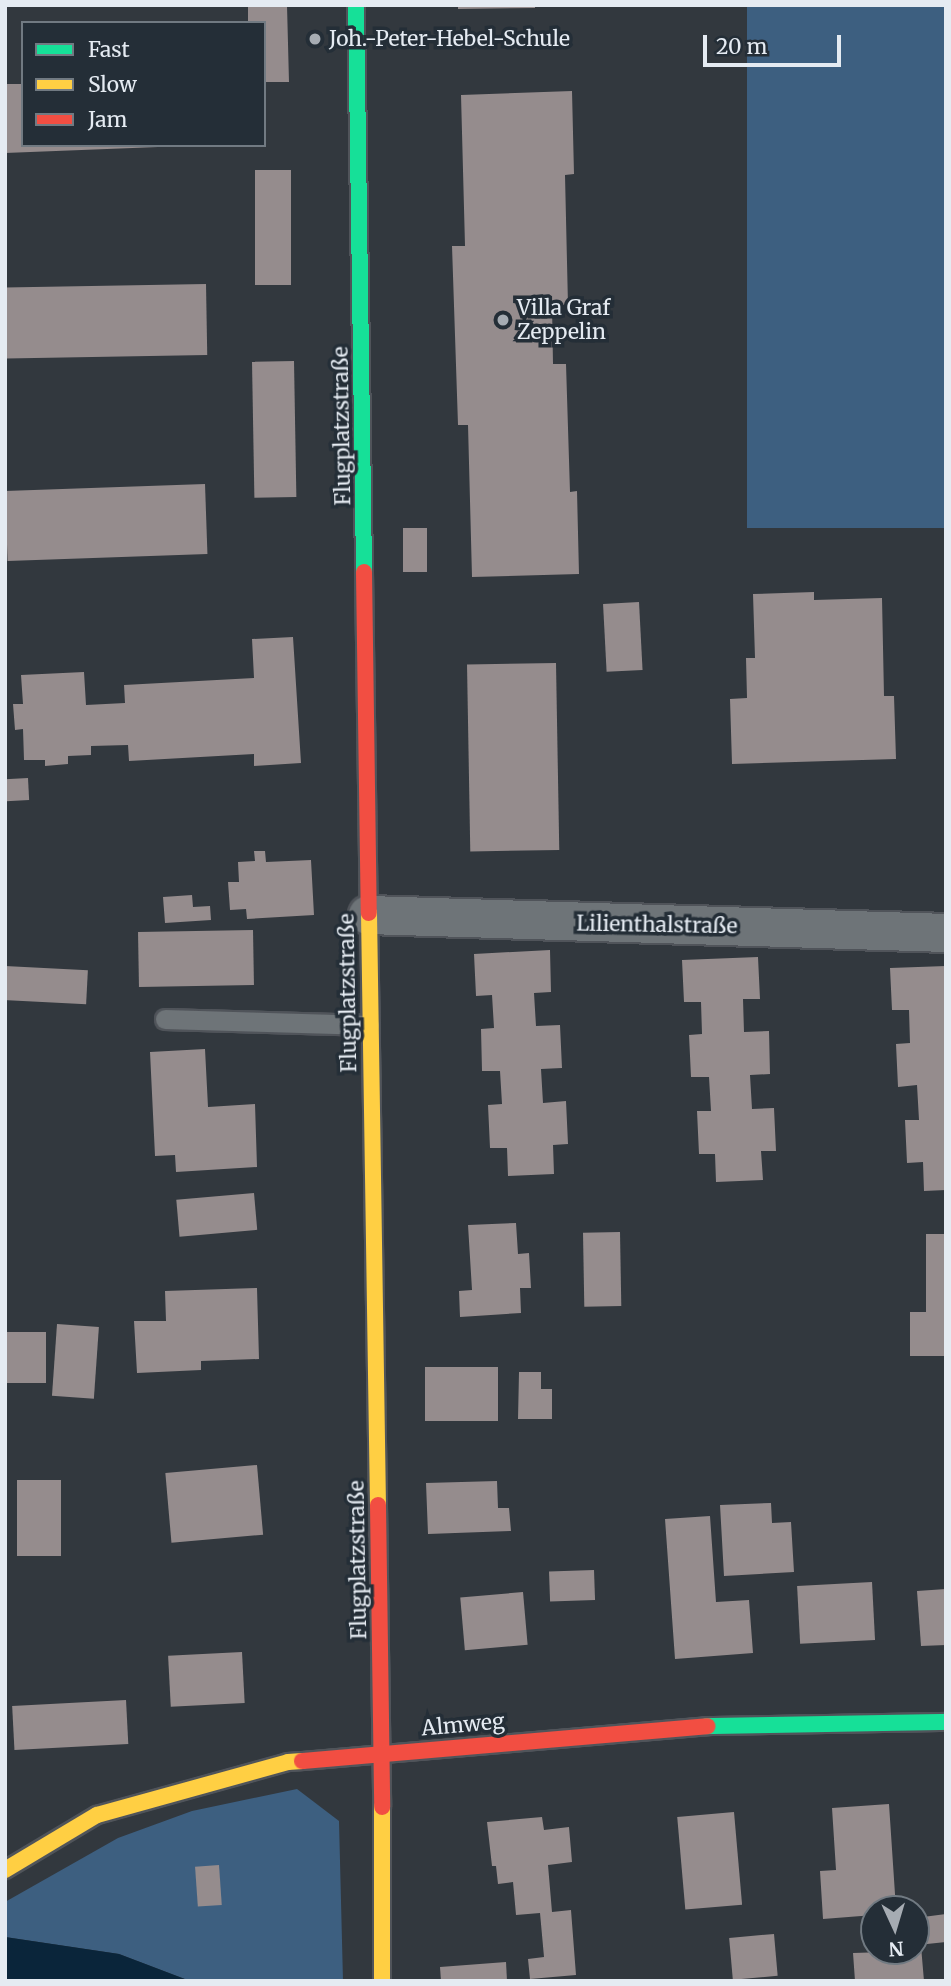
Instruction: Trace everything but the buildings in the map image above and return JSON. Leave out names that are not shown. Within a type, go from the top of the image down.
[{"type":"street","name":"Flugplatzstraße","points":[[356,5],[369,1025],[382,1754],[382,1981]]},
{"type":"street","name":"Lilienthalstraße","points":[[368,915],[946,933]]},
{"type":"street","name":"Almweg","points":[[5,1870],[97,1815],[288,1762],[723,1724],[946,1722]]},
{"type":"lane","points":[[165,1019],[369,1025]]},
{"type":"shaded area","points":[[747,5],[946,5],[946,528],[747,528]]},
{"type":"shaded area","points":[[297,1789],[339,1821],[343,1981],[190,1981],[119,1954],[5,1937],[5,1902],[118,1838],[192,1811]]},
{"type":"shaded area","points":[[5,1937],[119,1954],[190,1981],[5,1981]]},
{"type":"traffic: fast","points":[[356,5],[364,572]]},
{"type":"traffic: fast","points":[[707,1726],[946,1722]]},
{"type":"traffic: slow","points":[[369,913],[378,1505]]},
{"type":"traffic: slow","points":[[5,1870],[97,1815],[288,1762],[302,1761]]},
{"type":"traffic: slow","points":[[382,1807],[382,1981]]},
{"type":"traffic: jam","points":[[364,572],[369,913]]},
{"type":"traffic: jam","points":[[378,1505],[382,1807]]},
{"type":"traffic: jam","points":[[302,1761],[707,1726]]},
{"type":"place","name":"Joh.-Peter-Hebel-Schule","points":[[315,39]]},
{"type":"place","name":"Villa Graf Zeppelin","points":[[503,320]]}]
